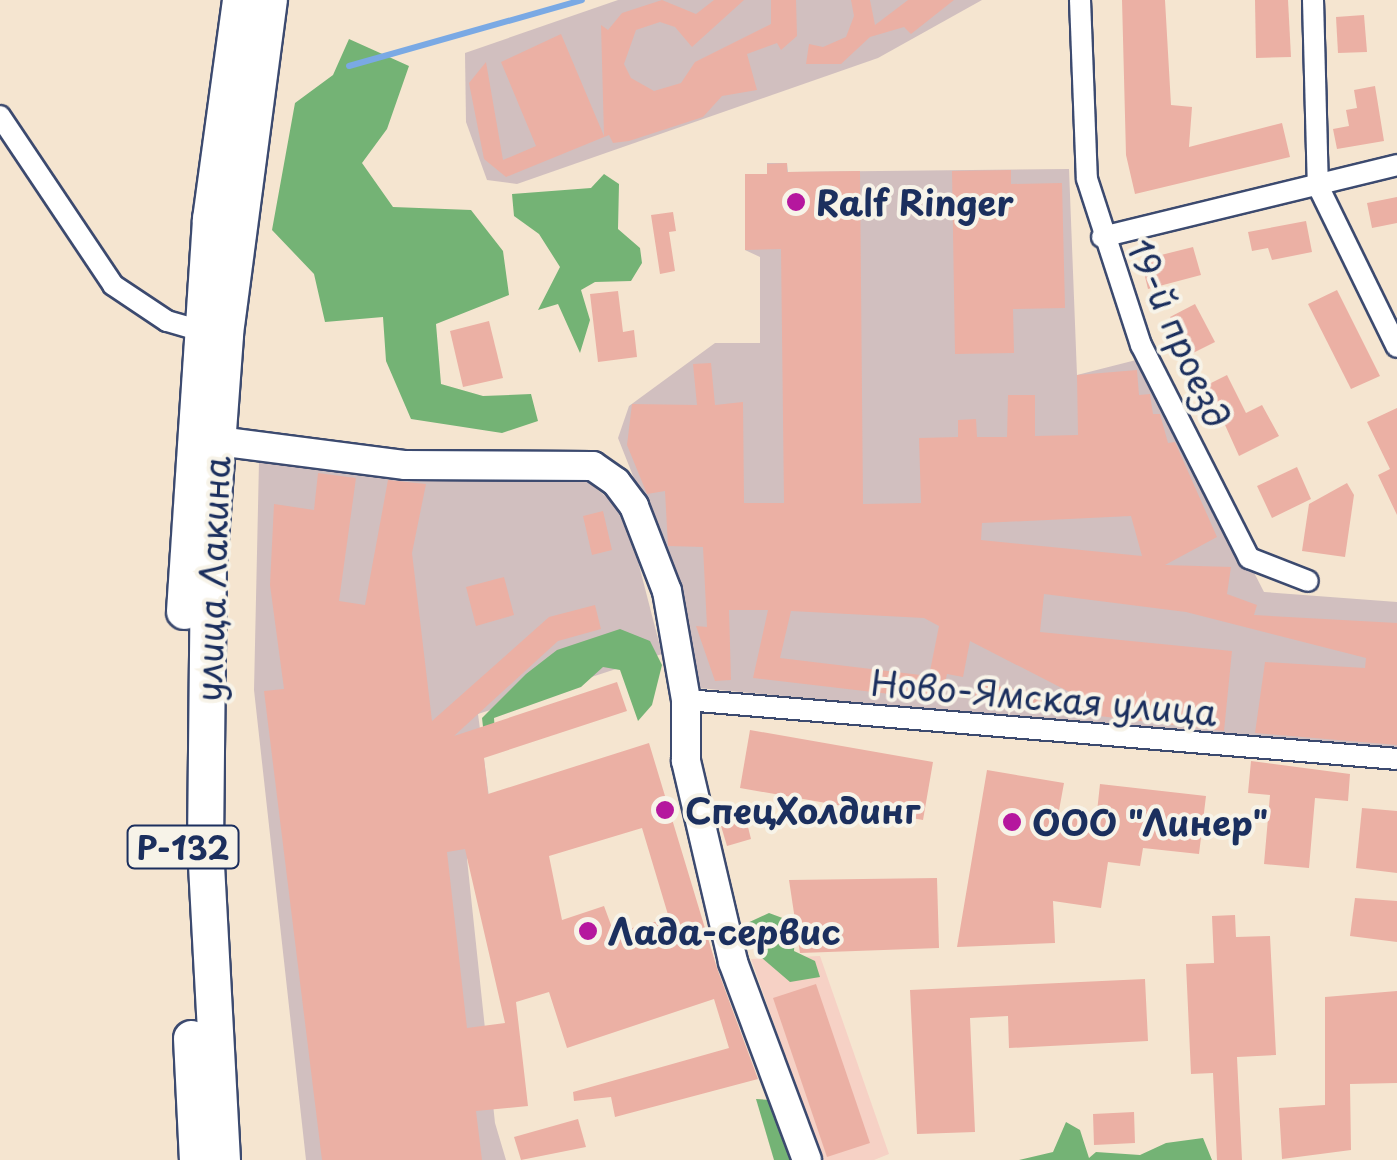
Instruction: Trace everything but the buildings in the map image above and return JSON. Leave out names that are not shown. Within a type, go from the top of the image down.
[{"type":"highway","name":"улица Лакина","points":[[197,1160],[182,825],[184,562],[200,330],[240,0]]},
{"type":"highway","name":"улица Лакина","points":[[222,1160],[205,846],[208,567],[238,213],[270,0]]},
{"type":"street","name":"19-й проезд","points":[[1080,0],[1087,179],[1102,237],[1141,345],[1249,558],[1308,581]]},
{"type":"street","points":[[1314,0],[1318,186],[1397,347]]},
{"type":"street","points":[[0,116],[113,285],[166,320],[200,330]]},
{"type":"street","points":[[1102,237],[1397,165]]},
{"type":"street","points":[[218,440],[405,465],[594,466],[634,506],[657,562],[686,700],[686,760],[733,962],[807,1160]]},
{"type":"street","name":"Ново-Ямская улица","points":[[686,700],[1397,759]]},
{"type":"shaded area","points":[[618,0],[982,0],[878,58],[517,184],[487,180],[466,122],[465,53]]},
{"type":"shaded area","points":[[767,163],[787,163],[788,172],[1069,169],[1077,375],[1144,358],[1264,592],[1397,602],[1397,754],[698,688],[656,534],[618,438],[629,406],[715,343],[760,343],[760,257],[745,250],[745,174],[767,174]]},
{"type":"shaded area","points":[[259,461],[438,475],[578,474],[614,503],[634,546],[662,654],[478,714],[493,827],[467,859],[495,1123],[506,1160],[306,1160],[254,690]]},
{"type":"shaded area","points":[[820,956],[889,1154],[874,1160],[822,1160],[751,959]]},
{"type":"green space","points":[[349,39],[409,66],[387,129],[362,163],[393,207],[471,210],[503,251],[509,295],[436,324],[441,384],[483,396],[531,394],[538,421],[502,433],[411,419],[386,361],[383,317],[325,322],[314,274],[272,230],[295,103],[333,75]]},
{"type":"green space","points":[[604,174],[619,184],[618,229],[640,248],[642,263],[631,281],[595,282],[581,290],[590,320],[580,353],[558,304],[538,310],[560,267],[539,234],[514,216],[512,194],[591,188]]},
{"type":"green space","points":[[620,629],[650,641],[662,665],[652,705],[638,721],[620,670],[603,667],[581,687],[494,718],[496,746],[486,753],[482,718],[526,674],[557,650]]},
{"type":"green space","points":[[769,913],[796,923],[794,951],[815,961],[820,977],[790,982],[762,958],[743,925]]},
{"type":"green space","points":[[756,1099],[770,1100],[790,1160],[774,1160]]},
{"type":"green space","points":[[1066,1122],[1080,1130],[1089,1158],[1096,1152],[1140,1155],[1166,1143],[1203,1138],[1212,1160],[1019,1160],[1053,1152]]},
{"type":"waterway","points":[[349,66],[582,0]]},
{"type":"place","name":"Ralf Ringer","points":[[796,202]]},
{"type":"place","name":"СпецХолдинг","points":[[665,810]]},
{"type":"place","name":"ООО \"Линер\"","points":[[1012,822]]},
{"type":"place","name":"Лада-сервис","points":[[588,931]]}]
